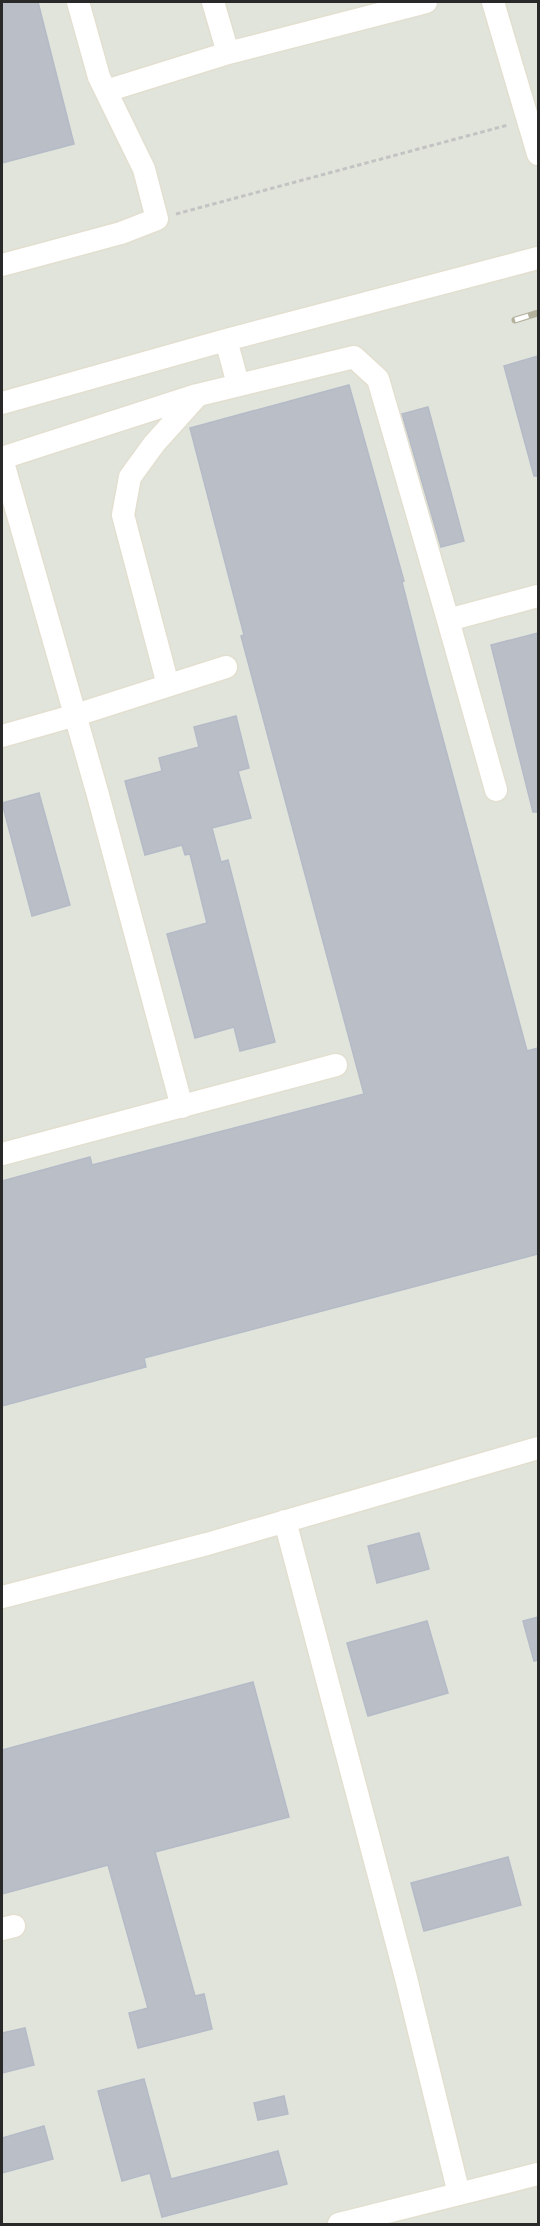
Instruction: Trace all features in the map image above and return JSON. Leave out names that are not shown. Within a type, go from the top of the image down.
[{"type":"lane","points":[[2,265],[121,232],[157,219],[144,169],[99,77],[78,2]]},
{"type":"lane","points":[[213,2],[228,53]]},
{"type":"lane","points":[[106,91],[228,53],[426,2]]},
{"type":"lane","points":[[493,2],[535,140]]},
{"type":"lane","points":[[2,403],[226,340],[538,258]]},
{"type":"lane","points":[[226,340],[238,384]]},
{"type":"lane","points":[[182,1107],[76,715],[2,459],[198,394],[354,357],[368,367],[378,379],[496,790]]},
{"type":"lane","points":[[168,685],[123,515],[130,477],[154,444],[198,394]]},
{"type":"lane","points":[[448,620],[538,596]]},
{"type":"lane","points":[[2,736],[226,667]]},
{"type":"lane","points":[[2,1154],[336,1065]]},
{"type":"lane","points":[[2,1597],[285,1521],[538,1448]]},
{"type":"lane","points":[[285,1521],[405,1974],[459,2194]]},
{"type":"lane","points":[[339,2224],[538,2174]]},
{"type":"path","points":[[157,219],[535,140]]},
{"type":"shaded area","points":[[2,2],[538,2],[538,2224],[2,2224]]},
{"type":"building","points":[[2,2],[38,2],[74,144],[2,163]]},
{"type":"building","points":[[538,356],[538,476],[534,476],[504,366]]},
{"type":"building","points":[[349,385],[404,581],[402,582],[426,676],[527,1051],[538,1048],[538,1254],[144,1358],[146,1367],[2,1406],[2,1181],[90,1157],[92,1165],[364,1094],[241,636],[244,635],[190,428]]},
{"type":"building","points":[[428,407],[464,541],[441,547],[402,414]]},
{"type":"building","points":[[538,633],[538,812],[533,812],[491,645]]},
{"type":"building","points":[[236,716],[249,768],[238,771],[251,818],[212,828],[221,862],[228,860],[275,1042],[240,1051],[234,1027],[195,1038],[167,934],[207,923],[190,854],[185,855],[182,845],[145,855],[125,781],[162,771],[159,758],[199,747],[194,727]]},
{"type":"building","points":[[39,793],[70,905],[32,916],[2,803]]},
{"type":"building","points":[[419,1533],[429,1569],[377,1583],[368,1546]]},
{"type":"building","points":[[538,1617],[538,1660],[534,1661],[523,1621]]},
{"type":"building","points":[[427,1621],[448,1693],[368,1716],[347,1643]]},
{"type":"building","points":[[253,1682],[289,1817],[155,1852],[195,1996],[204,1994],[212,2029],[138,2048],[129,2013],[148,2008],[108,1865],[2,1894],[2,1750]]},
{"type":"building","points":[[508,1857],[521,1905],[424,1931],[411,1883]]},
{"type":"building","points":[[25,2028],[34,2065],[2,2073],[2,2033]]},
{"type":"building","points":[[144,2079],[171,2179],[278,2151],[287,2184],[162,2217],[150,2173],[122,2181],[98,2091]]},
{"type":"building","points":[[284,2096],[288,2114],[258,2120],[254,2103]]},
{"type":"building","points":[[44,2126],[53,2159],[2,2173],[2,2138]]},
{"type":"railway","points":[[515,320],[538,313]]}]
